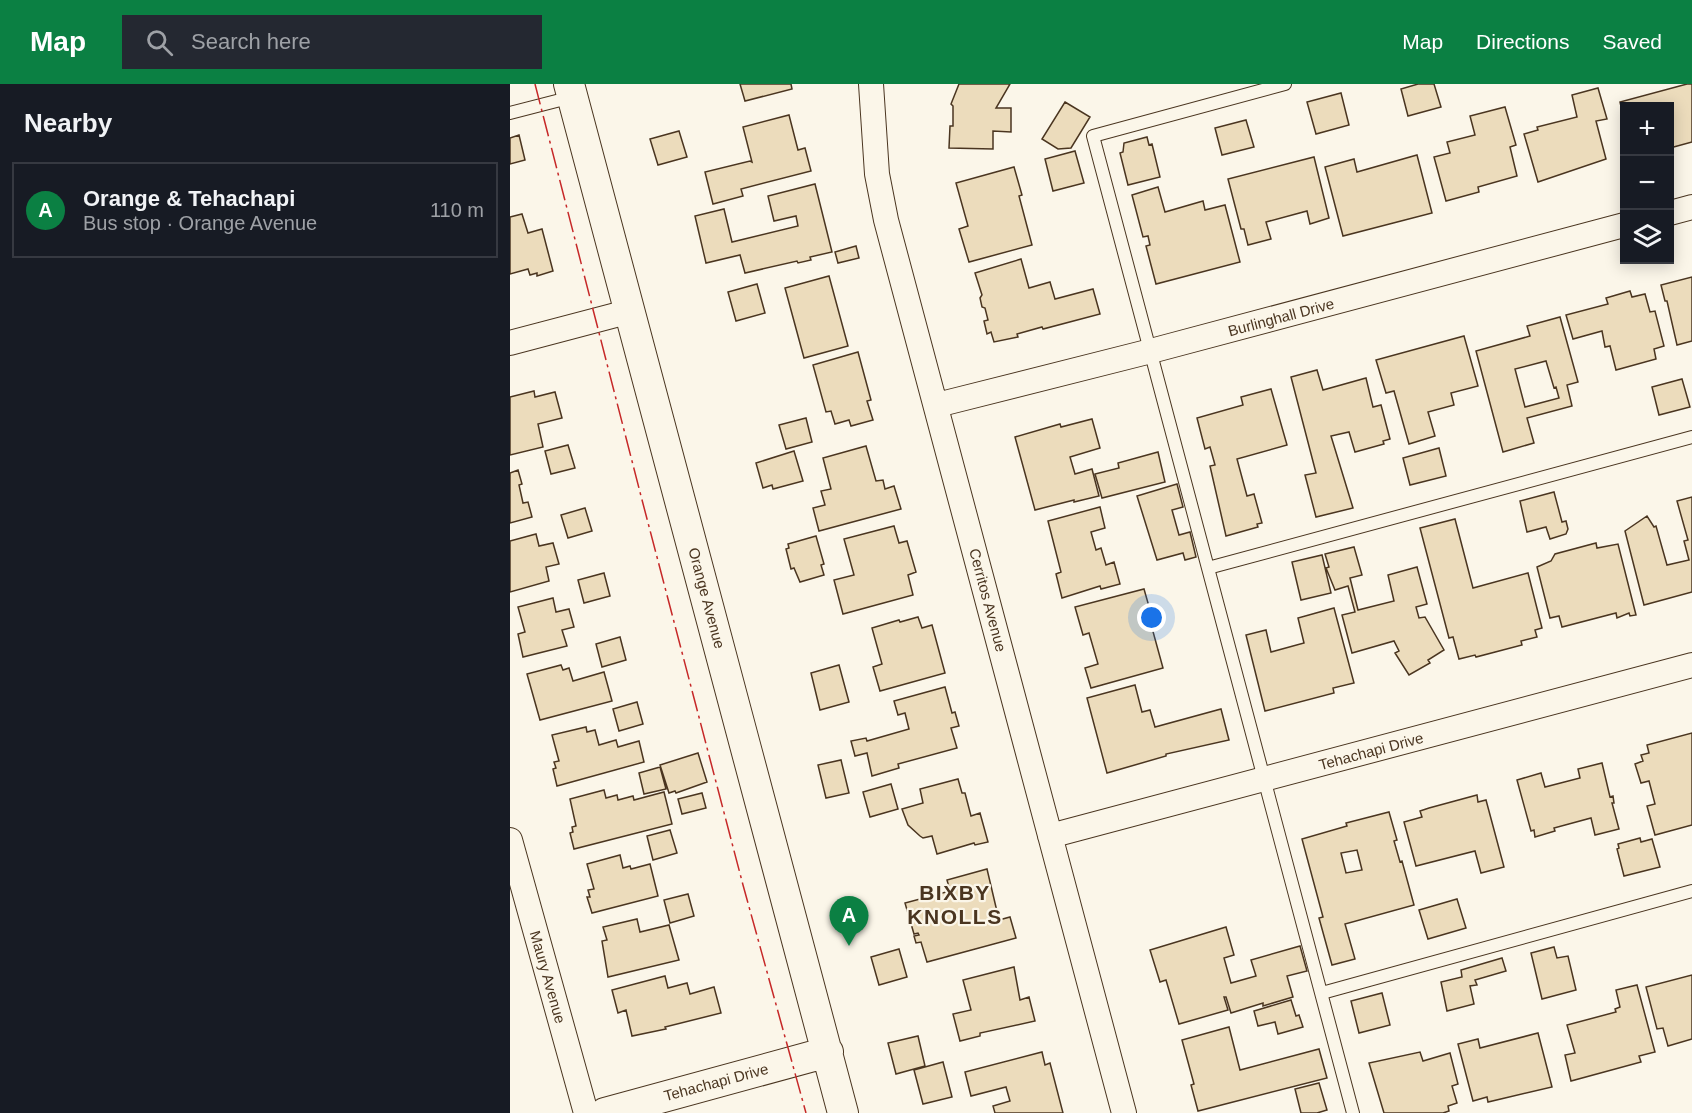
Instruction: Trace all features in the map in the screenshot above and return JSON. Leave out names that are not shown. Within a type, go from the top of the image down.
[{"type":"street","name":"Cerritos Avenue","points":[[871,84],[877,174],[884,208],[1124,1113]]},
{"type":"street","name":"Orange Avenue","points":[[571,90],[843,1113]]},
{"type":"street","points":[[1674,212],[1692,207]]},
{"type":"street","name":"Burlinghall Drive","points":[[937,405],[1620,226]]},
{"type":"street","points":[[510,343],[631,311]]},
{"type":"street","name":"Tehachapi Drive","points":[[1050,836],[1692,665]]},
{"type":"street","name":"Maury Avenue","points":[[510,840],[586,1113]]},
{"type":"street","name":"Tehachapi Drive","points":[[605,1113],[828,1052]]},
{"type":"lane","points":[[1285,84],[1093,136],[1353,1113]]},
{"type":"lane","points":[[510,113],[571,90]]},
{"type":"lane","points":[[1208,568],[1692,437]]},
{"type":"lane","points":[[1322,993],[1692,891]]},
{"type":"building","points":[[740,84],[791,84],[792,89],[745,101]]},
{"type":"building","points":[[959,84],[1010,84],[996,108],[1011,108],[1011,132],[993,131],[993,149],[949,148],[950,126],[953,126],[953,106],[951,104]]},
{"type":"building","points":[[1418,84],[1434,84],[1441,107],[1408,116],[1401,89]]},
{"type":"building","points":[[1692,84],[1692,142],[1674,147],[1674,102],[1620,102]]},
{"type":"building","points":[[1598,88],[1607,119],[1596,121],[1606,159],[1538,182],[1524,134],[1538,130],[1537,127],[1577,117],[1572,95]]},
{"type":"building","points":[[1341,93],[1349,125],[1316,134],[1307,102]]},
{"type":"building","points":[[1065,102],[1090,117],[1071,148],[1058,149],[1042,139]]},
{"type":"building","points":[[1505,107],[1516,145],[1510,147],[1517,176],[1478,187],[1479,192],[1446,201],[1434,157],[1450,153],[1447,142],[1475,135],[1470,116]]},
{"type":"building","points":[[789,115],[798,150],[805,148],[811,171],[741,189],[743,196],[713,204],[705,172],[752,162],[743,127]]},
{"type":"building","points":[[1246,120],[1254,147],[1222,155],[1215,128]]},
{"type":"building","points":[[679,131],[687,157],[658,165],[650,139]]},
{"type":"building","points":[[519,135],[525,160],[510,164],[510,138]]},
{"type":"building","points":[[1147,137],[1149,145],[1152,144],[1160,177],[1128,185],[1120,153],[1123,152],[1124,143]]},
{"type":"building","points":[[1075,151],[1084,183],[1053,191],[1045,159]]},
{"type":"building","points":[[1417,155],[1432,213],[1343,236],[1325,167],[1354,159],[1357,172]]},
{"type":"building","points":[[1314,157],[1329,218],[1310,224],[1307,211],[1266,222],[1271,239],[1248,245],[1244,229],[1241,229],[1228,179]]},
{"type":"building","points":[[1014,167],[1032,245],[969,262],[959,229],[968,226],[956,183]]},
{"type":"building","points":[[815,184],[832,252],[810,257],[811,260],[745,273],[740,255],[706,263],[695,216],[724,209],[732,242],[798,226],[796,216],[774,221],[768,196]]},
{"type":"building","points":[[1158,187],[1165,212],[1203,201],[1205,210],[1225,205],[1240,262],[1156,284],[1146,246],[1150,245],[1148,236],[1143,237],[1132,195]]},
{"type":"building","points":[[522,214],[528,233],[542,229],[553,271],[537,276],[537,273],[530,275],[528,269],[510,274],[510,217]]},
{"type":"building","points":[[856,246],[859,258],[838,263],[835,252]]},
{"type":"building","points":[[1021,259],[1029,288],[1050,282],[1055,299],[1093,289],[1100,314],[1043,329],[1042,327],[1017,334],[1018,337],[994,342],[991,332],[987,334],[984,321],[988,320],[985,308],[982,307],[980,298],[982,295],[975,273]]},
{"type":"building","points":[[829,276],[848,346],[804,358],[785,288]]},
{"type":"building","points":[[1692,277],[1692,341],[1677,345],[1661,285]]},
{"type":"building","points":[[757,284],[765,313],[736,321],[728,292]]},
{"type":"building","points":[[1630,291],[1632,297],[1645,294],[1650,312],[1655,311],[1664,346],[1654,349],[1656,359],[1616,370],[1610,346],[1605,347],[1602,331],[1573,339],[1566,315],[1608,304],[1606,298]]},
{"type":"building","points":[[1560,317],[1578,382],[1567,385],[1572,406],[1527,418],[1534,443],[1503,452],[1476,351],[1530,336],[1527,326]],"holes":[[[1546,361],[1554,388],[1556,387],[1559,398],[1525,407],[1515,369]]]},
{"type":"building","points":[[1464,336],[1478,386],[1451,393],[1454,405],[1428,412],[1435,436],[1409,444],[1394,391],[1386,393],[1376,360]]},
{"type":"building","points":[[858,352],[871,400],[867,401],[873,420],[851,426],[849,420],[835,424],[831,411],[826,412],[813,365]]},
{"type":"building","points":[[1317,370],[1323,390],[1366,378],[1373,407],[1381,405],[1390,439],[1383,441],[1384,444],[1355,452],[1349,432],[1331,436],[1353,508],[1316,517],[1305,475],[1316,473],[1291,377]]},
{"type":"building","points":[[1682,379],[1690,407],[1659,415],[1652,387]]},
{"type":"building","points":[[1271,389],[1287,445],[1237,459],[1247,496],[1254,494],[1262,523],[1257,524],[1258,527],[1226,536],[1210,466],[1215,465],[1210,447],[1205,449],[1197,418],[1243,405],[1241,397]]},
{"type":"building","points":[[534,391],[535,397],[555,392],[562,418],[538,424],[543,447],[510,455],[510,397]]},
{"type":"building","points":[[806,418],[812,442],[786,449],[779,425]]},
{"type":"building","points":[[1092,419],[1100,448],[1070,457],[1075,474],[1092,469],[1099,496],[1035,510],[1015,437],[1060,424],[1061,427]]},
{"type":"building","points":[[568,445],[575,468],[551,474],[545,451]]},
{"type":"building","points":[[866,446],[876,481],[883,480],[885,489],[894,486],[901,509],[819,531],[813,508],[825,505],[821,491],[831,489],[823,458]]},
{"type":"building","points":[[1439,448],[1446,476],[1410,485],[1403,458]]},
{"type":"building","points":[[794,451],[803,481],[773,489],[772,485],[763,488],[756,463]]},
{"type":"building","points":[[1158,452],[1165,482],[1102,498],[1095,474],[1119,468],[1118,463]]},
{"type":"building","points":[[518,470],[522,484],[519,485],[523,503],[528,502],[532,517],[510,523],[510,473]]},
{"type":"building","points":[[1177,484],[1183,507],[1172,510],[1179,535],[1190,532],[1196,557],[1185,560],[1183,553],[1157,560],[1137,496]]},
{"type":"building","points":[[1554,492],[1562,522],[1566,521],[1568,529],[1566,534],[1550,539],[1546,527],[1527,532],[1520,501]]},
{"type":"building","points":[[1692,497],[1692,592],[1644,605],[1625,531],[1647,516],[1654,527],[1656,526],[1667,565],[1689,560],[1684,541],[1688,540],[1677,501]]},
{"type":"building","points":[[1100,507],[1105,528],[1091,532],[1096,550],[1101,548],[1106,565],[1114,562],[1120,584],[1101,589],[1100,586],[1062,598],[1056,574],[1061,572],[1048,521]]},
{"type":"building","points":[[585,508],[592,531],[568,538],[561,515]]},
{"type":"building","points":[[1455,519],[1473,588],[1528,573],[1542,628],[1535,630],[1537,637],[1521,641],[1522,645],[1459,659],[1453,637],[1449,638],[1420,528]]},
{"type":"building","points":[[894,526],[899,543],[907,541],[916,572],[908,575],[913,595],[843,614],[834,580],[854,575],[844,539]]},
{"type":"building","points":[[536,534],[539,546],[553,543],[559,564],[546,567],[549,581],[510,592],[510,541]]},
{"type":"building","points":[[816,536],[824,564],[821,565],[824,575],[800,582],[794,568],[791,569],[786,549],[789,548],[788,544]]},
{"type":"building","points":[[1596,543],[1597,548],[1618,544],[1636,615],[1630,616],[1629,613],[1617,618],[1616,613],[1562,627],[1559,616],[1550,618],[1537,567],[1551,561],[1555,554]]},
{"type":"building","points":[[1354,547],[1362,575],[1350,578],[1358,610],[1394,601],[1388,575],[1417,567],[1427,604],[1416,607],[1419,618],[1425,617],[1444,650],[1428,660],[1430,663],[1409,675],[1395,653],[1399,651],[1394,641],[1352,653],[1342,615],[1355,612],[1348,586],[1335,590],[1326,568],[1329,567],[1325,554]]},
{"type":"building","points":[[1322,555],[1331,593],[1301,600],[1292,562]]},
{"type":"building","points":[[604,573],[610,596],[584,603],[578,580]]},
{"type":"building","points":[[1144,589],[1163,668],[1091,688],[1085,668],[1098,664],[1089,633],[1083,635],[1075,607]]},
{"type":"building","points":[[553,598],[556,612],[569,609],[574,627],[562,630],[567,646],[523,657],[518,634],[525,632],[518,607]]},
{"type":"building","points":[[1334,608],[1354,683],[1333,688],[1334,693],[1265,711],[1246,635],[1266,630],[1271,652],[1304,643],[1298,618]]},
{"type":"building","points":[[918,617],[922,628],[932,625],[945,673],[880,691],[873,667],[882,664],[872,628]]},
{"type":"building","points":[[620,637],[626,660],[602,667],[596,644]]},
{"type":"building","points":[[561,665],[563,670],[569,668],[573,681],[604,672],[612,701],[540,720],[527,674]]},
{"type":"building","points":[[839,665],[849,702],[820,710],[811,673]]},
{"type":"building","points":[[1135,685],[1142,712],[1150,710],[1155,727],[1221,709],[1229,740],[1166,754],[1166,756],[1107,773],[1087,698]]},
{"type":"building","points":[[945,687],[952,713],[955,712],[959,726],[951,728],[957,748],[898,764],[899,768],[872,776],[867,753],[855,756],[851,741],[866,738],[867,741],[909,729],[905,713],[898,715],[894,701]]},
{"type":"building","points":[[637,702],[643,724],[619,731],[613,709]]},
{"type":"building","points":[[586,727],[587,732],[595,730],[599,745],[616,740],[618,747],[639,741],[644,762],[557,786],[553,769],[556,768],[554,762],[559,761],[552,735]]},
{"type":"building","points":[[1692,733],[1692,825],[1655,835],[1647,806],[1655,804],[1649,781],[1641,783],[1635,764],[1643,761],[1641,755],[1649,753],[1647,745]]},
{"type":"building","points":[[698,753],[707,782],[676,793],[675,791],[669,793],[660,765]]},
{"type":"building","points":[[841,760],[849,793],[826,798],[818,765]]},
{"type":"building","points":[[1602,763],[1610,797],[1613,796],[1614,803],[1612,803],[1619,829],[1595,835],[1591,818],[1554,828],[1555,831],[1535,837],[1534,830],[1531,831],[1517,780],[1541,773],[1545,787],[1580,778],[1578,769]]},
{"type":"building","points":[[660,767],[666,789],[644,794],[639,773]]},
{"type":"building","points":[[958,779],[962,793],[965,793],[971,816],[980,813],[988,842],[975,845],[974,843],[937,854],[932,836],[923,838],[920,836],[908,825],[902,809],[923,803],[920,789]]},
{"type":"building","points":[[891,784],[898,809],[870,817],[863,792]]},
{"type":"building","points":[[604,790],[606,798],[617,795],[618,800],[633,796],[634,800],[664,792],[672,824],[574,849],[570,833],[573,832],[572,827],[576,826],[570,799]]},
{"type":"building","points":[[702,793],[706,808],[682,814],[678,799]]},
{"type":"building","points":[[1477,795],[1478,802],[1486,800],[1504,867],[1481,873],[1475,851],[1416,866],[1404,822],[1422,817],[1420,811]]},
{"type":"building","points":[[1389,812],[1397,840],[1394,841],[1414,905],[1345,924],[1355,959],[1332,965],[1319,918],[1323,917],[1302,839],[1347,826],[1346,823]],"holes":[[[1357,850],[1362,870],[1346,873],[1341,853]]]},
{"type":"building","points":[[670,830],[677,853],[653,860],[647,836]]},
{"type":"building","points":[[1640,838],[1641,842],[1652,839],[1660,867],[1624,876],[1617,849],[1618,844]]},
{"type":"building","points":[[620,855],[623,868],[630,866],[631,869],[650,864],[658,896],[592,913],[587,897],[590,897],[588,890],[594,889],[587,864]]},
{"type":"building","points":[[987,869],[999,920],[1010,917],[1016,938],[927,962],[921,942],[916,943],[914,936],[919,935],[914,934],[905,903],[950,891],[947,880]]},
{"type":"building","points":[[688,894],[694,916],[670,923],[664,900]]},
{"type":"building","points":[[1457,899],[1466,928],[1428,939],[1419,910]]},
{"type":"building","points":[[637,919],[640,932],[669,925],[679,960],[608,977],[602,941],[607,940],[603,927]]},
{"type":"building","points":[[1226,927],[1234,955],[1224,958],[1231,983],[1256,976],[1251,960],[1300,946],[1307,971],[1287,976],[1293,997],[1231,1013],[1226,997],[1224,997],[1228,1010],[1179,1024],[1166,980],[1160,982],[1150,950]]},
{"type":"building","points":[[1554,947],[1557,958],[1568,956],[1576,990],[1542,999],[1531,953]]},
{"type":"building","points":[[899,949],[907,977],[879,985],[871,957]]},
{"type":"building","points":[[1502,958],[1506,971],[1475,980],[1477,985],[1470,986],[1474,1004],[1447,1011],[1441,982],[1462,977],[1461,970]]},
{"type":"building","points":[[1014,967],[1020,1000],[1029,997],[1035,1021],[980,1033],[980,1036],[960,1041],[953,1014],[971,1010],[963,980]]},
{"type":"building","points":[[1692,975],[1692,1039],[1668,1046],[1663,1028],[1657,1029],[1646,987]]},
{"type":"building","points":[[665,976],[668,988],[687,983],[690,994],[714,987],[721,1013],[632,1036],[626,1010],[618,1013],[612,990]]},
{"type":"building","points":[[1637,985],[1655,1052],[1639,1056],[1641,1062],[1571,1081],[1565,1055],[1575,1053],[1567,1025],[1616,1012],[1615,1009],[1620,1007],[1616,990]]},
{"type":"building","points":[[1382,993],[1390,1025],[1359,1033],[1351,1001]]},
{"type":"building","points":[[1291,1000],[1296,1016],[1299,1015],[1303,1027],[1278,1034],[1275,1022],[1258,1026],[1254,1011]]},
{"type":"building","points":[[1229,1027],[1240,1070],[1319,1049],[1327,1078],[1198,1111],[1191,1085],[1194,1084],[1182,1040]]},
{"type":"building","points":[[1538,1033],[1552,1087],[1488,1102],[1487,1097],[1473,1101],[1458,1044],[1478,1039],[1480,1048]]},
{"type":"building","points":[[918,1036],[925,1066],[896,1074],[888,1043]]},
{"type":"building","points":[[1042,1052],[1045,1065],[1050,1063],[1063,1113],[995,1113],[993,1106],[1010,1101],[1006,1087],[971,1096],[965,1072]]},
{"type":"building","points":[[1420,1052],[1423,1061],[1450,1053],[1458,1084],[1452,1086],[1457,1103],[1448,1106],[1449,1111],[1443,1113],[1384,1113],[1369,1063]]},
{"type":"building","points":[[943,1062],[952,1097],[923,1104],[914,1070]]},
{"type":"building","points":[[1319,1083],[1327,1110],[1317,1113],[1301,1113],[1295,1089]]},
{"type":"power","points":[[535,84],[743,885],[806,1113]]},
{"type":"place","name":"Orange & Tehachapi","points":[[849,946]]},
{"type":"district","name":"BIXBY KNOLLS","points":[[955,904]]}]
